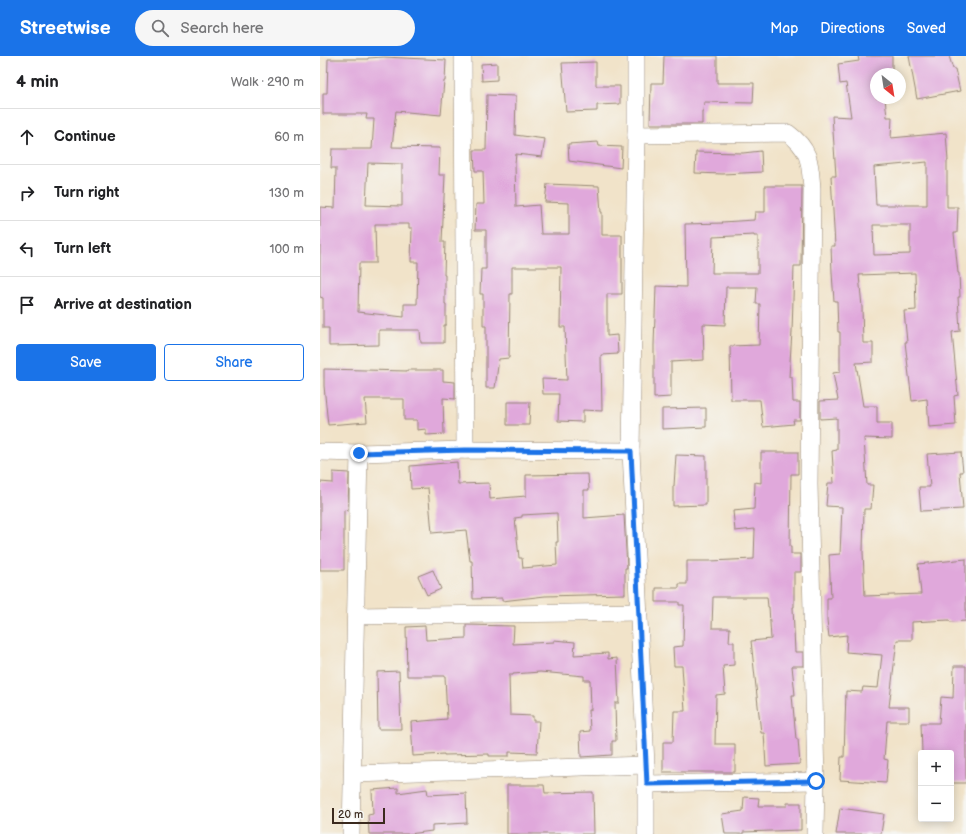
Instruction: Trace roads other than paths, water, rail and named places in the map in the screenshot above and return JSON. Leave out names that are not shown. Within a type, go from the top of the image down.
[{"type":"street","points":[[463,56],[465,450]]},
{"type":"street","points":[[636,56],[631,451],[647,784],[646,834]]},
{"type":"street","points":[[636,135],[788,133],[798,140],[806,152],[810,166],[812,189],[809,484],[816,781],[815,834]]},
{"type":"street","points":[[320,452],[359,453],[465,450],[631,451]]},
{"type":"street","points":[[351,834],[359,453]]},
{"type":"street","points":[[356,616],[639,612]]},
{"type":"street","points":[[353,774],[646,765]]},
{"type":"street","points":[[647,784],[816,781]]}]
